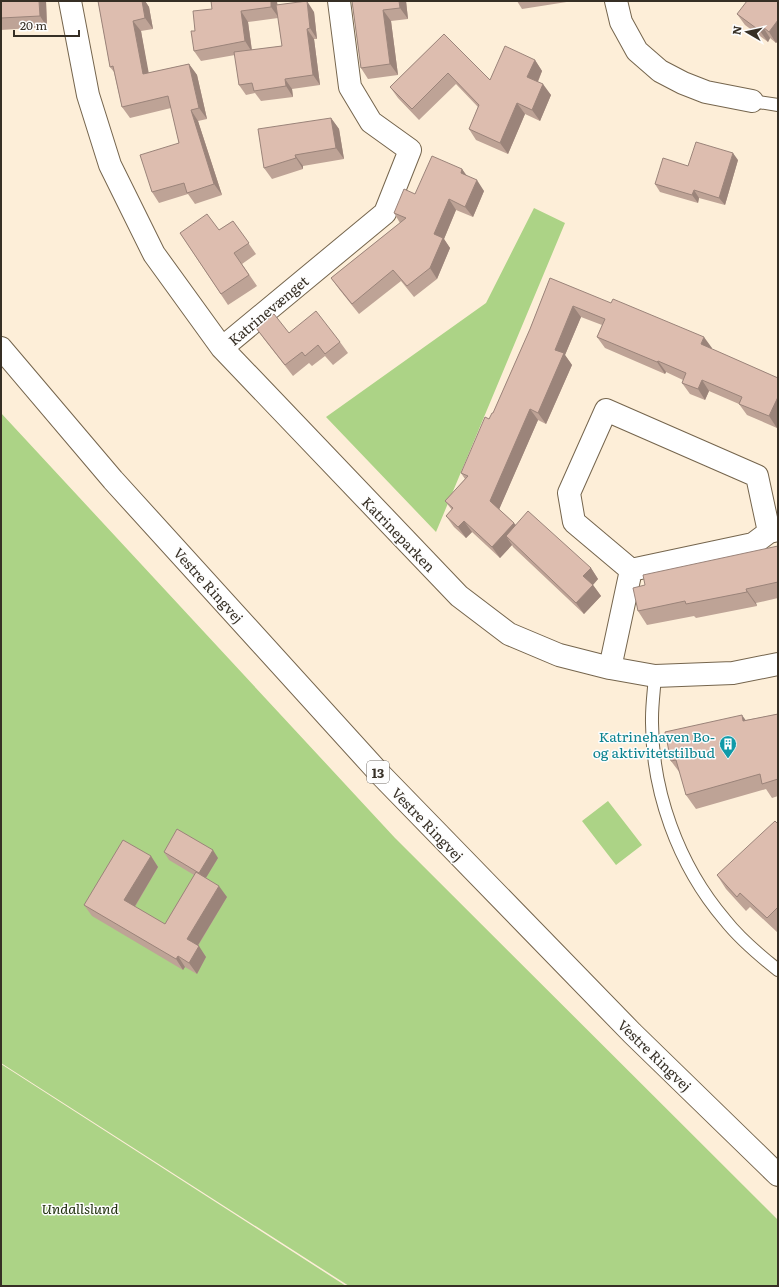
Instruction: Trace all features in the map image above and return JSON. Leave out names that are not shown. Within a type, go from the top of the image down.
[{"type":"street","name":"Katrinevænget","points":[[70,1],[88,95],[110,165],[154,254],[222,348],[385,213],[410,150],[371,122],[350,87],[339,1]]},
{"type":"street","points":[[616,1],[621,22],[637,51],[660,71],[683,83],[706,92],[752,101]]},
{"type":"street","name":"Vestre Ringvej","points":[[1,348],[113,480],[381,775],[632,1033],[778,1175]]},
{"type":"street","name":"Katrineparken","points":[[222,348],[459,596],[509,634],[559,655],[610,668],[655,676],[733,673],[778,664]]},
{"type":"street","points":[[606,410],[757,476],[774,531],[753,544],[631,570],[574,522],[569,493],[606,410]]},
{"type":"street","points":[[610,668],[631,570]]},
{"type":"lane","points":[[752,101],[778,105]]},
{"type":"lane","points":[[655,676],[652,720],[655,763],[664,805],[679,846],[699,885],[724,920],[755,951],[778,970]]},
{"type":"green space","points":[[534,208],[565,223],[436,532],[326,417],[486,303]]},
{"type":"green space","points":[[1,413],[395,838],[778,1220],[778,1286],[349,1286],[1,1063]]},
{"type":"green space","points":[[608,801],[642,845],[616,865],[582,821]]},
{"type":"green space","name":"Undallslund","points":[[1,1064],[346,1286],[1,1286]]},
{"type":"building","points":[[1,1],[39,1],[40,16],[1,18]]},
{"type":"building","points":[[98,1],[142,1],[145,18],[133,21],[143,74],[189,64],[199,108],[191,110],[214,184],[187,193],[184,183],[152,192],[140,155],[179,143],[168,96],[122,107],[113,66],[110,67]]},
{"type":"building","points":[[211,1],[271,1],[271,7],[241,11],[245,41],[194,51],[191,31],[195,31],[193,11],[212,9]]},
{"type":"building","points":[[307,1],[310,28],[307,29],[313,75],[285,79],[286,86],[254,91],[252,83],[239,85],[234,52],[282,46],[276,5]]},
{"type":"building","points":[[352,1],[399,1],[400,8],[383,10],[390,64],[361,68]]},
{"type":"building","points":[[747,1],[778,1],[778,20],[769,32],[763,27],[760,31],[737,14]]},
{"type":"building","points":[[444,34],[490,80],[505,46],[535,60],[527,77],[543,84],[532,110],[517,103],[500,143],[469,129],[479,105],[448,73],[412,109],[390,87]]},
{"type":"building","points":[[331,118],[336,148],[295,155],[296,158],[264,168],[258,129]]},
{"type":"building","points":[[696,142],[733,153],[719,198],[694,190],[692,195],[655,184],[663,158],[688,166]]},
{"type":"building","points":[[432,156],[462,169],[461,173],[477,180],[465,207],[449,199],[434,234],[443,238],[430,268],[407,286],[393,270],[352,304],[331,278],[406,218],[394,213],[404,189],[415,194]]},
{"type":"building","points":[[207,214],[219,230],[233,221],[249,243],[234,253],[249,275],[221,294],[180,233]]},
{"type":"building","points":[[550,278],[611,303],[613,299],[704,337],[701,344],[778,378],[778,397],[769,416],[739,404],[742,397],[702,380],[698,389],[682,383],[686,373],[597,337],[605,319],[573,306],[555,350],[564,353],[538,413],[530,409],[490,501],[514,523],[492,547],[464,521],[458,527],[446,516],[453,508],[445,501],[468,476],[461,473],[485,417],[489,419],[493,413],[530,329]]},
{"type":"building","points":[[316,311],[340,342],[325,354],[318,345],[305,356],[302,352],[285,365],[256,328],[274,314],[289,333]]},
{"type":"building","points":[[528,511],[591,568],[583,576],[593,585],[576,603],[506,536]]},
{"type":"building","points":[[778,546],[778,582],[746,589],[747,592],[686,604],[685,601],[638,611],[633,588],[645,585],[643,575]]},
{"type":"building","name":"Katrinehaven Bo- og aktivitetstilbud","points":[[778,714],[778,779],[762,784],[760,774],[686,795],[676,760],[671,761],[665,732],[742,715],[743,721]]},
{"type":"building","points":[[775,821],[778,824],[778,907],[767,918],[740,893],[737,897],[717,875]]},
{"type":"building","points":[[177,829],[213,850],[199,873],[164,852]]},
{"type":"building","points":[[123,840],[151,856],[124,900],[165,924],[196,872],[219,886],[187,939],[199,946],[189,963],[178,956],[176,959],[84,905]]},
{"type":"place","name":"Katrinehaven Bo- og aktivitetstilbud","points":[[728,759]]}]
